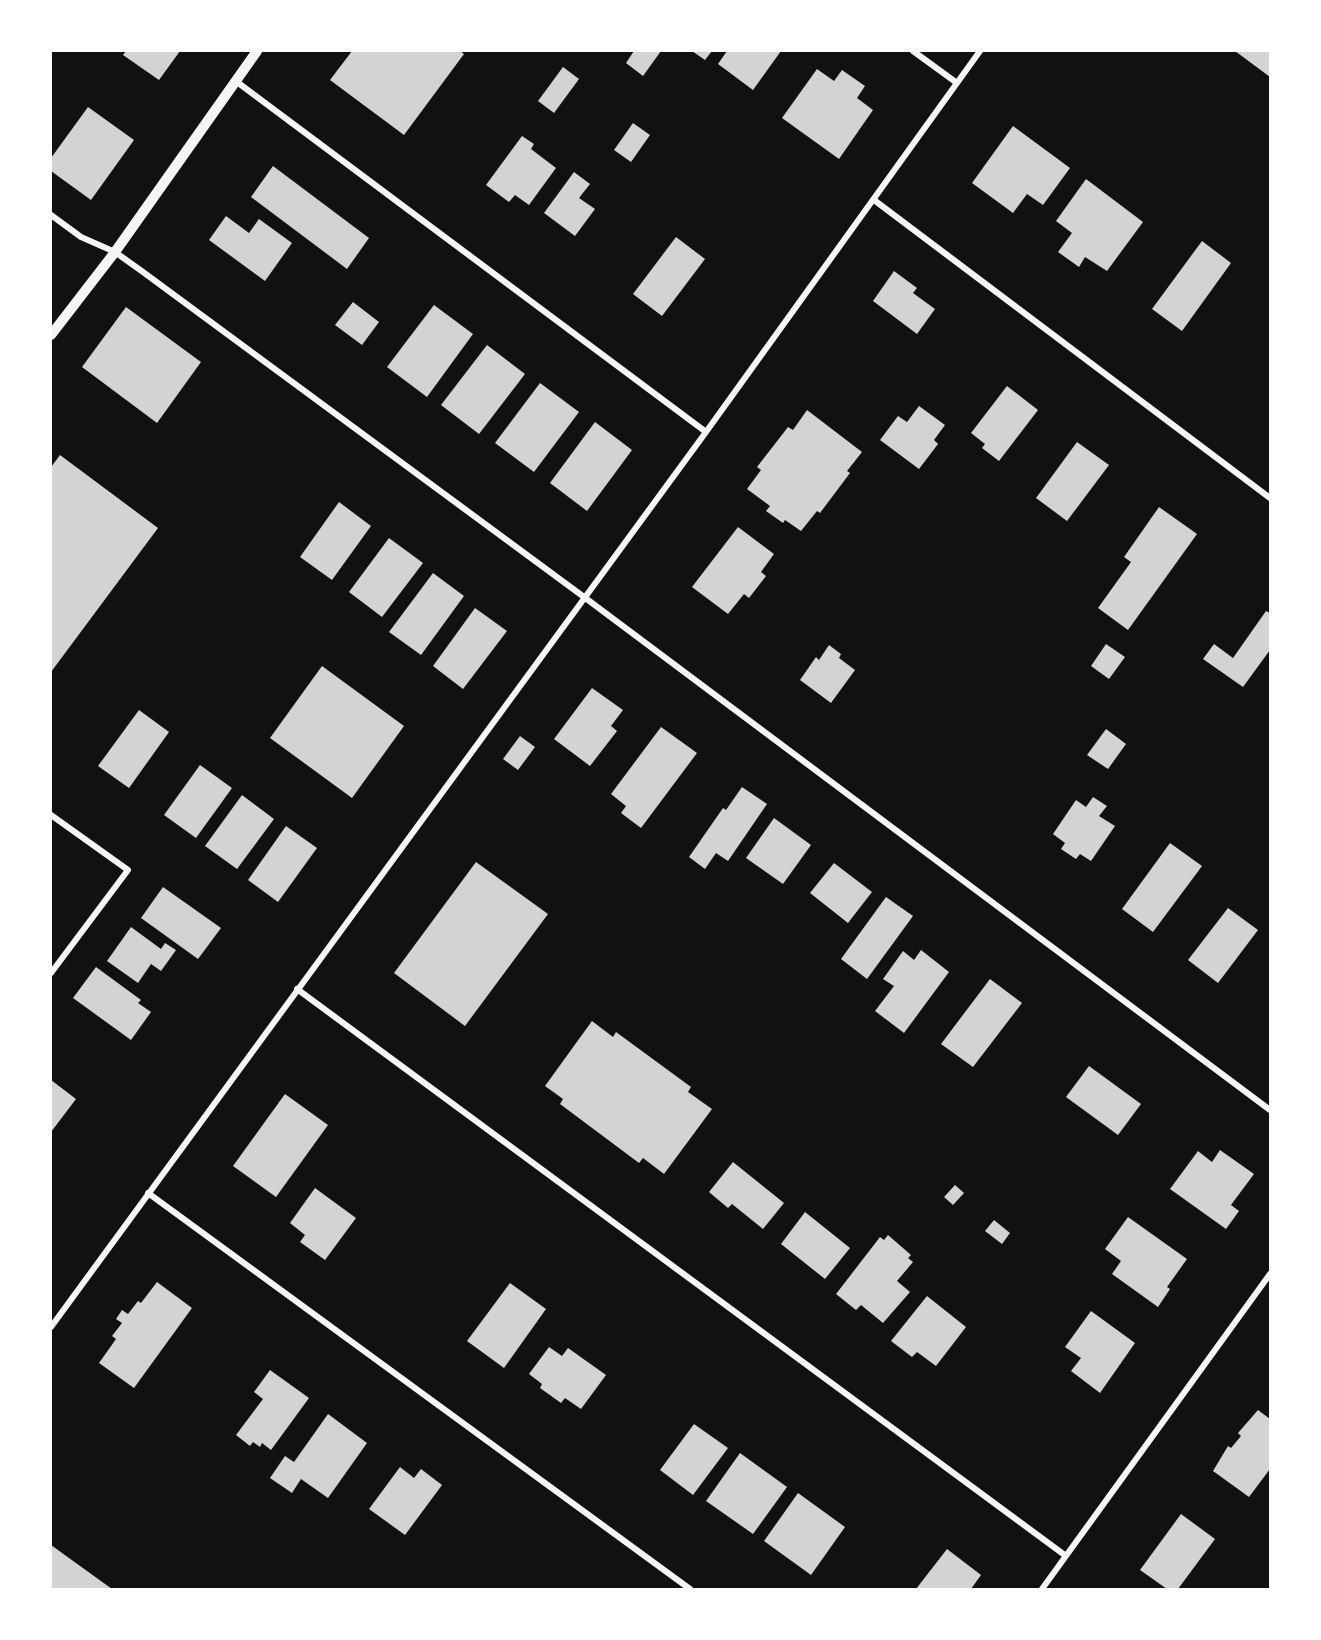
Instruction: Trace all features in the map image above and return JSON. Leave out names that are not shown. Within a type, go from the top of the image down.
[{"type":"street","points":[[51,335],[115,252],[257,51]]},
{"type":"street","points":[[913,51],[957,83]]},
{"type":"street","points":[[51,1327],[706,432],[980,51]]},
{"type":"street","points":[[237,82],[706,432]]},
{"type":"street","points":[[874,200],[1270,498]]},
{"type":"street","points":[[51,215],[81,237],[115,252],[584,597],[1270,1110]]},
{"type":"street","points":[[51,815],[128,870],[51,973]]},
{"type":"street","points":[[297,989],[1066,1556]]},
{"type":"street","points":[[148,1193],[690,1589]]},
{"type":"street","points":[[1042,1589],[1270,1274]]},
{"type":"building","points":[[126,51],[180,51],[159,80],[123,55]]},
{"type":"building","points":[[352,51],[460,51],[464,54],[404,135],[330,80]]},
{"type":"building","points":[[634,51],[661,51],[643,76],[626,63]]},
{"type":"building","points":[[692,51],[712,51],[705,60]]},
{"type":"building","points":[[727,51],[781,51],[753,90],[718,64]]},
{"type":"building","points":[[1235,51],[1270,51],[1270,77]]},
{"type":"building","points":[[563,67],[579,79],[554,113],[538,101]]},
{"type":"building","points":[[817,69],[834,81],[842,70],[865,86],[857,98],[873,110],[839,159],[782,118]]},
{"type":"building","points":[[88,107],[134,140],[91,200],[51,171],[51,158]]},
{"type":"building","points":[[633,123],[650,135],[631,162],[614,150]]},
{"type":"building","points":[[1013,126],[1070,168],[1043,205],[1027,194],[1013,213],[972,183]]},
{"type":"building","points":[[522,136],[534,144],[531,149],[556,168],[529,205],[515,195],[509,202],[486,185]]},
{"type":"building","points":[[273,166],[369,238],[347,269],[251,197]]},
{"type":"building","points":[[574,172],[590,184],[579,198],[595,209],[575,236],[544,213]]},
{"type":"building","points":[[1086,179],[1143,222],[1107,271],[1085,257],[1079,267],[1058,252],[1072,233],[1056,221]]},
{"type":"building","points":[[226,216],[249,233],[259,219],[292,243],[265,281],[209,240]]},
{"type":"building","points":[[676,237],[705,259],[662,316],[633,294]]},
{"type":"building","points":[[1202,241],[1231,263],[1182,331],[1152,309]]},
{"type":"building","points":[[894,271],[917,288],[913,293],[935,309],[917,334],[873,301]]},
{"type":"building","points":[[353,302],[379,322],[362,345],[335,325]]},
{"type":"building","points":[[434,305],[473,334],[427,397],[387,367]]},
{"type":"building","points":[[126,307],[201,362],[157,423],[82,367]]},
{"type":"building","points":[[487,345],[525,374],[479,434],[441,405]]},
{"type":"building","points":[[540,383],[579,412],[534,472],[495,443]]},
{"type":"building","points":[[1007,386],[1038,410],[999,461],[982,448],[985,444],[971,433]]},
{"type":"building","points":[[919,406],[945,425],[934,440],[938,444],[919,469],[880,440],[898,416],[907,422]]},
{"type":"building","points":[[807,410],[862,452],[847,471],[850,473],[820,513],[817,511],[801,531],[785,520],[783,523],[766,511],[770,506],[747,489],[761,470],[757,467],[788,427],[793,430]]},
{"type":"building","points":[[595,422],[632,450],[587,511],[550,483]]},
{"type":"building","points":[[1077,442],[1109,465],[1067,521],[1036,498]]},
{"type":"building","points":[[60,455],[158,528],[51,672],[51,467]]},
{"type":"building","points":[[339,502],[371,526],[332,580],[300,557]]},
{"type":"building","points":[[1159,507],[1197,534],[1128,630],[1098,608],[1131,562],[1124,557]]},
{"type":"building","points":[[738,527],[774,554],[761,572],[766,576],[749,598],[744,594],[728,614],[692,587]]},
{"type":"building","points":[[389,538],[423,563],[382,617],[349,592]]},
{"type":"building","points":[[433,573],[464,596],[421,655],[389,632]]},
{"type":"building","points":[[475,608],[507,631],[463,689],[433,666]]},
{"type":"building","points":[[1266,611],[1270,613],[1270,650],[1243,687],[1203,659],[1214,644],[1233,658]]},
{"type":"building","points":[[1106,644],[1125,657],[1109,679],[1091,666]]},
{"type":"building","points":[[829,645],[841,654],[839,658],[855,670],[831,703],[800,680],[816,657],[819,660]]},
{"type":"building","points":[[322,666],[404,726],[352,798],[270,738]]},
{"type":"building","points":[[592,688],[623,710],[611,726],[617,731],[590,766],[554,739]]},
{"type":"building","points":[[139,710],[169,732],[129,788],[98,766]]},
{"type":"building","points":[[661,727],[697,753],[641,828],[621,813],[626,806],[611,794]]},
{"type":"building","points":[[1106,729],[1126,744],[1108,769],[1087,755]]},
{"type":"building","points":[[520,736],[535,747],[518,770],[503,759]]},
{"type":"building","points":[[200,765],[232,788],[196,838],[164,815]]},
{"type":"building","points":[[742,787],[767,804],[728,861],[716,853],[705,869],[689,857],[723,808],[726,810]]},
{"type":"building","points":[[242,795],[274,819],[237,869],[205,846]]},
{"type":"building","points":[[1093,797],[1107,806],[1099,816],[1115,826],[1091,861],[1080,854],[1076,859],[1061,849],[1065,843],[1053,834],[1076,800],[1086,807]]},
{"type":"building","points":[[774,818],[811,845],[783,884],[746,858]]},
{"type":"building","points":[[286,826],[317,848],[278,902],[248,880]]},
{"type":"building","points":[[1170,843],[1202,866],[1153,932],[1122,909]]},
{"type":"building","points":[[476,862],[548,914],[465,1026],[394,973]]},
{"type":"building","points":[[834,863],[872,892],[848,923],[810,893]]},
{"type":"building","points":[[163,887],[221,928],[198,959],[141,918]]},
{"type":"building","points":[[886,897],[913,916],[867,979],[841,959]]},
{"type":"building","points":[[1228,908],[1258,930],[1218,983],[1188,960]]},
{"type":"building","points":[[131,927],[161,949],[165,943],[176,950],[161,971],[151,964],[138,983],[107,961]]},
{"type":"building","points":[[921,950],[949,972],[904,1033],[875,1011],[894,986],[883,979],[903,951],[914,960]]},
{"type":"building","points":[[96,967],[141,1000],[138,1003],[151,1012],[131,1040],[73,998]]},
{"type":"building","points":[[990,979],[1022,1003],[973,1067],[941,1044]]},
{"type":"building","points":[[592,1021],[613,1037],[616,1032],[691,1087],[688,1092],[712,1109],[664,1174],[643,1158],[639,1163],[560,1104],[563,1099],[545,1086]]},
{"type":"building","points":[[1089,1066],[1141,1104],[1118,1135],[1066,1097]]},
{"type":"building","points":[[51,1080],[76,1099],[51,1132]]},
{"type":"building","points":[[285,1094],[328,1125],[276,1197],[233,1166]]},
{"type":"building","points":[[1220,1150],[1254,1174],[1231,1205],[1239,1211],[1226,1229],[1170,1189],[1198,1151],[1212,1162]]},
{"type":"building","points":[[733,1162],[784,1203],[763,1229],[732,1204],[728,1208],[709,1192]]},
{"type":"building","points":[[955,1185],[964,1193],[953,1205],[944,1197]]},
{"type":"building","points":[[315,1188],[356,1218],[325,1260],[300,1242],[305,1235],[290,1223]]},
{"type":"building","points":[[805,1212],[850,1248],[825,1279],[781,1244]]},
{"type":"building","points":[[1128,1217],[1187,1259],[1167,1287],[1170,1289],[1158,1307],[1112,1274],[1121,1261],[1105,1249]]},
{"type":"building","points":[[994,1220],[1010,1233],[1002,1244],[985,1231]]},
{"type":"building","points":[[888,1235],[911,1255],[908,1258],[913,1262],[897,1281],[910,1292],[883,1323],[861,1305],[856,1310],[836,1294],[880,1237],[884,1240]]},
{"type":"building","points":[[157,1282],[192,1308],[134,1388],[99,1363],[116,1339],[112,1336],[122,1323],[116,1319],[122,1310],[128,1314],[138,1301],[141,1303]]},
{"type":"building","points":[[510,1283],[546,1309],[504,1368],[467,1341]]},
{"type":"building","points":[[927,1296],[966,1327],[936,1366],[917,1352],[912,1357],[891,1341]]},
{"type":"building","points":[[1091,1311],[1135,1343],[1100,1393],[1071,1371],[1081,1358],[1065,1347]]},
{"type":"building","points":[[549,1347],[562,1356],[568,1348],[606,1375],[581,1409],[565,1398],[561,1403],[540,1388],[542,1384],[529,1374]]},
{"type":"building","points":[[270,1370],[309,1398],[271,1450],[262,1443],[260,1447],[253,1442],[250,1446],[236,1435],[263,1399],[254,1392]]},
{"type":"building","points":[[1258,1410],[1270,1419],[1270,1469],[1249,1497],[1213,1471],[1228,1446],[1231,1448],[1241,1436],[1238,1433]]},
{"type":"building","points":[[328,1414],[367,1443],[328,1498],[301,1479],[292,1493],[270,1478],[285,1456],[294,1462]]},
{"type":"building","points":[[694,1424],[728,1448],[693,1495],[660,1470]]},
{"type":"building","points":[[740,1453],[787,1487],[753,1534],[706,1501]]},
{"type":"building","points":[[400,1467],[414,1478],[421,1469],[442,1485],[405,1535],[369,1509]]},
{"type":"building","points":[[798,1493],[845,1527],[811,1575],[764,1541]]},
{"type":"building","points":[[1181,1514],[1215,1539],[1178,1589],[1167,1589],[1140,1570]]},
{"type":"building","points":[[51,1545],[112,1589],[51,1589]]},
{"type":"building","points":[[947,1549],[981,1575],[971,1589],[916,1589]]}]
